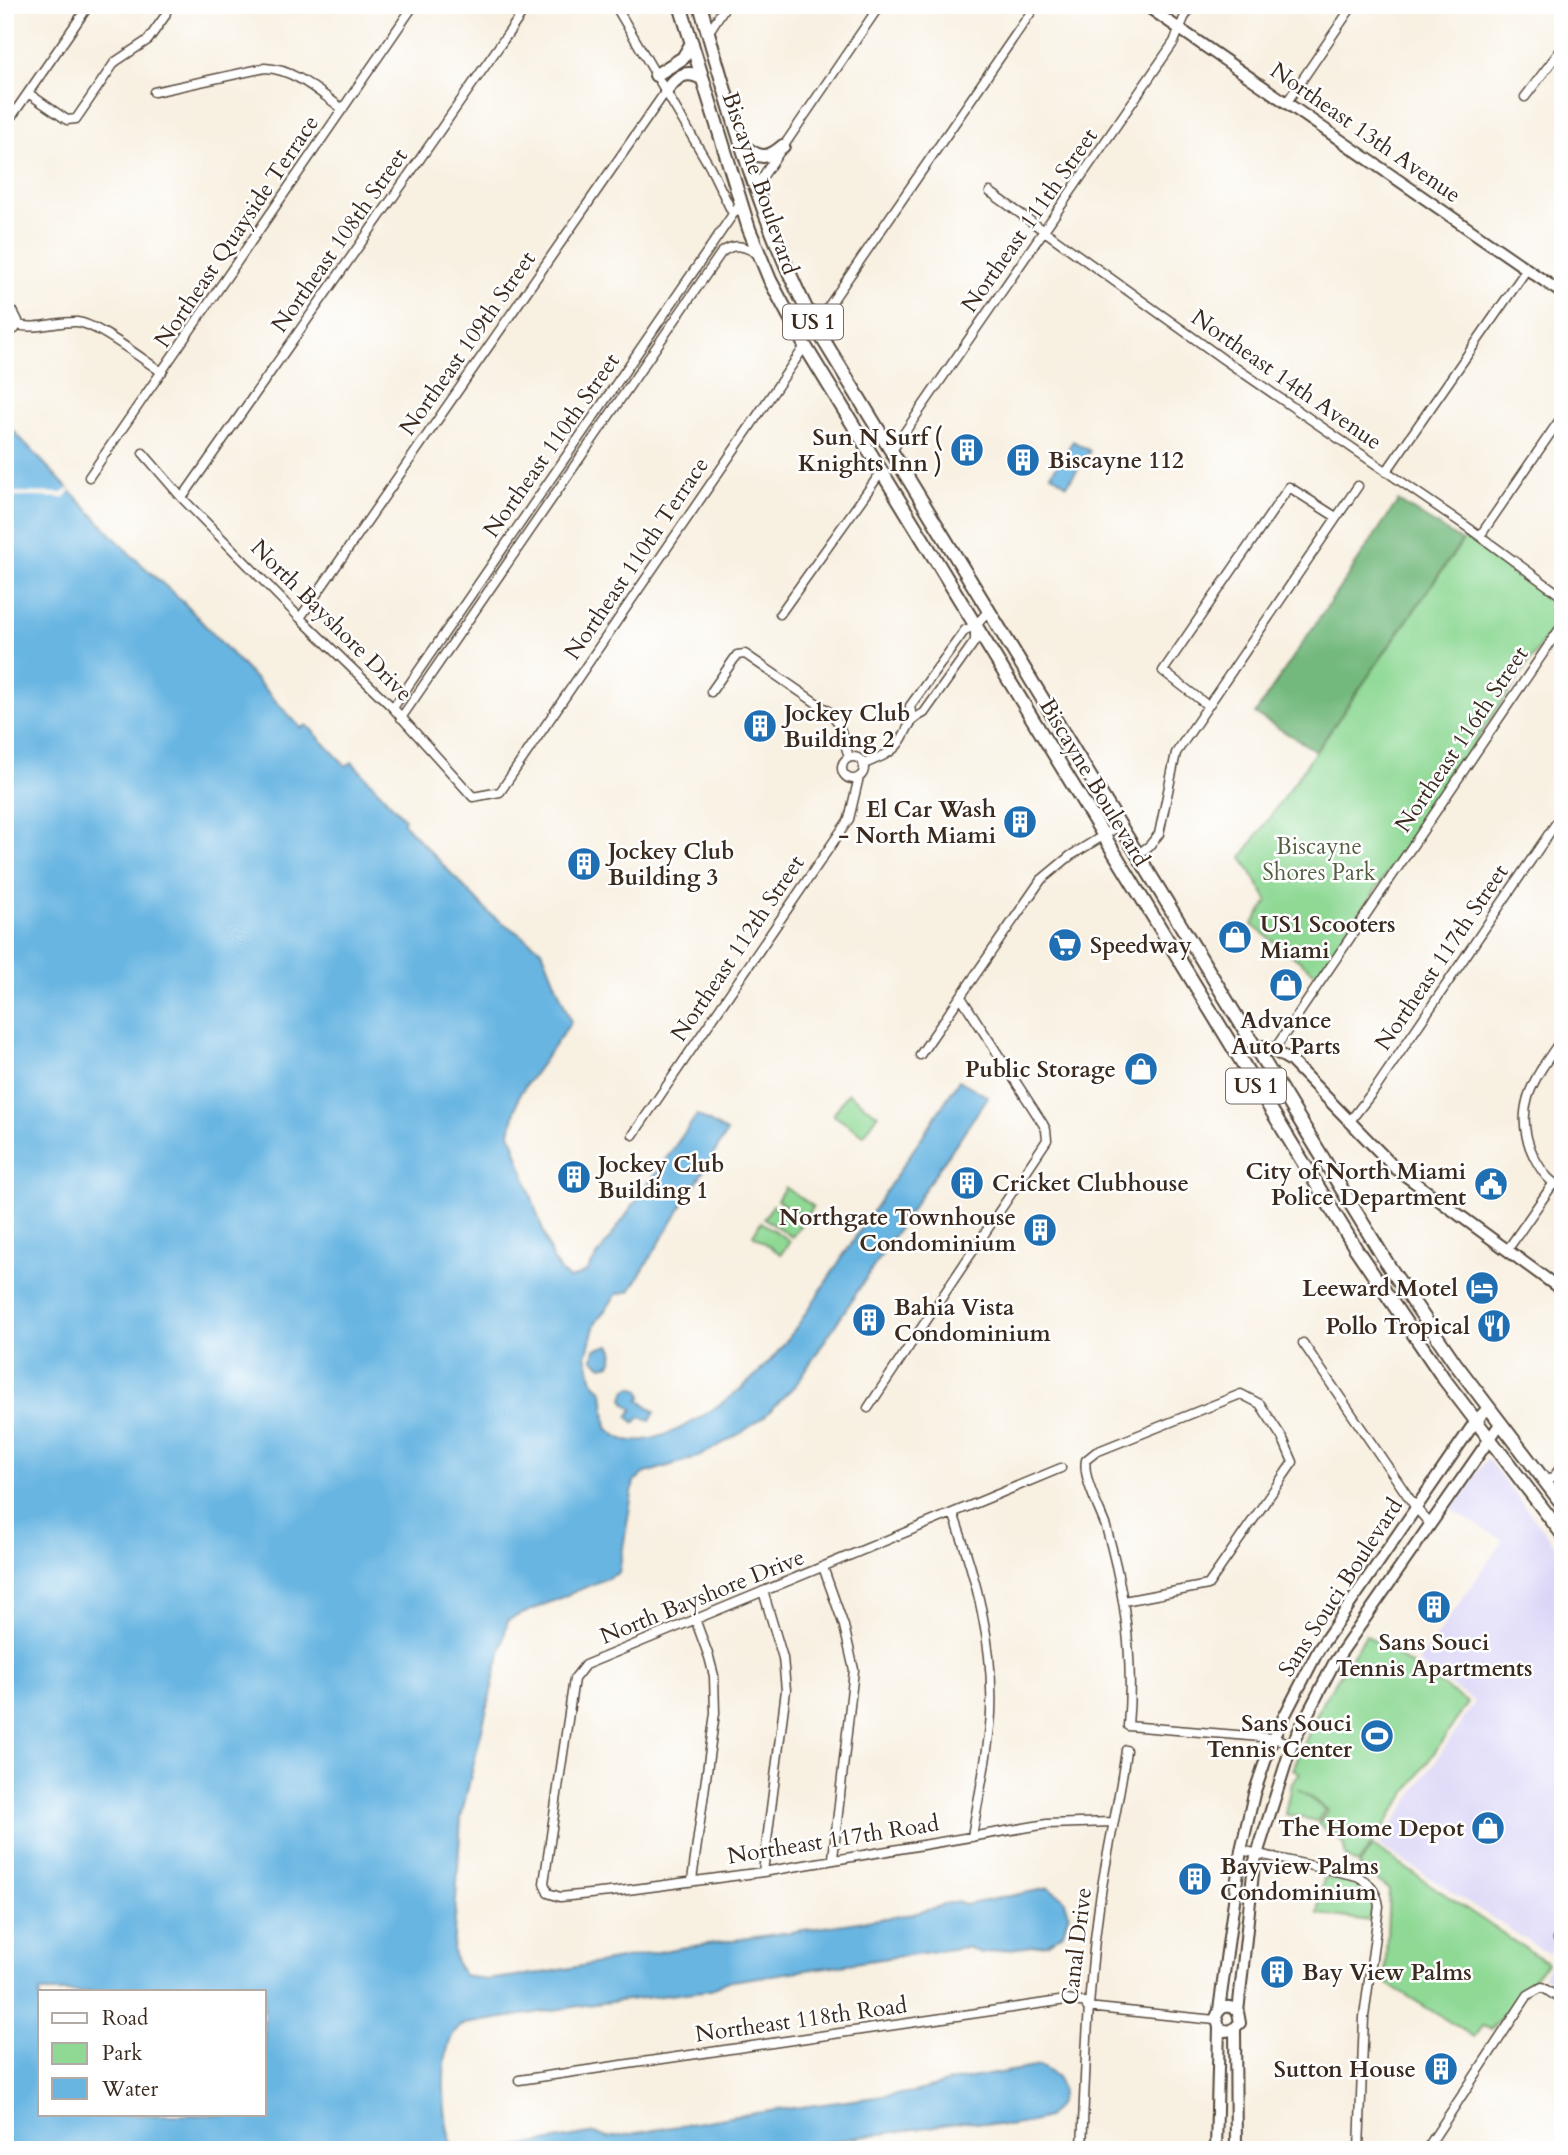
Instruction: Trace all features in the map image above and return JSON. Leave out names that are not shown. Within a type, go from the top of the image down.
[{"type":"main road","name":"Biscayne Boulevard","points":[[680,5],[737,209],[805,346],[1361,1258],[1475,1422],[1563,1535]]},
{"type":"main road","name":"Biscayne Boulevard","points":[[700,5],[755,188],[780,256],[815,326],[1390,1268],[1488,1408],[1563,1505]]},
{"type":"main road","points":[[656,75],[683,58],[692,43]]},
{"type":"main road","points":[[666,91],[678,76],[690,73],[702,79]]},
{"type":"main road","points":[[741,145],[757,156],[765,157],[774,154],[783,146]]},
{"type":"main road","points":[[1226,1038],[1241,1047],[1254,1047]]},
{"type":"street","points":[[5,126],[89,5]]},
{"type":"street","points":[[27,93],[67,120],[76,119],[115,62],[148,40],[165,16],[168,5]]},
{"type":"street","name":"Northeast Quayside Terrace","points":[[89,477],[414,5]]},
{"type":"street","name":"Northeast 108th Street","points":[[182,498],[528,5]]},
{"type":"street","points":[[615,5],[737,209]]},
{"type":"street","points":[[708,33],[726,5]]},
{"type":"street","points":[[755,188],[880,5]]},
{"type":"street","points":[[815,326],[1036,5]]},
{"type":"street","name":"Northeast 13th Avenue","points":[[1145,5],[1563,294]]},
{"type":"street","name":"Northeast 111th Street","points":[[891,452],[1174,42],[1192,5]]},
{"type":"street","points":[[1287,102],[1353,5]]},
{"type":"street","points":[[1525,97],[1563,47]]},
{"type":"street","points":[[154,92],[265,68],[278,69],[304,82],[343,109]]},
{"type":"street","name":"Northeast 109th Street","points":[[300,618],[666,91]]},
{"type":"street","name":"Northeast 14th Avenue","points":[[990,192],[1563,597]]},
{"type":"street","name":"Northeast 110th Street","points":[[393,708],[737,209]]},
{"type":"street","name":"Northeast 110th Street","points":[[401,718],[721,253],[736,246],[745,247],[760,256]]},
{"type":"street","points":[[1386,472],[1527,269]]},
{"type":"street","points":[[5,310],[14,313],[17,325]]},
{"type":"street","points":[[17,325],[26,327],[78,322],[91,326],[162,372]]},
{"type":"street","points":[[5,332],[11,332],[17,325]]},
{"type":"street","name":"Northeast 110th Terrace","points":[[500,792],[805,346]]},
{"type":"street","points":[[1480,536],[1563,415]]},
{"type":"street","name":"North Bayshore Drive","points":[[143,453],[182,498],[393,708],[473,797],[500,792]]},
{"type":"street","points":[[780,614],[881,471]]},
{"type":"street","points":[[1137,855],[1159,834],[1176,753],[1358,486]]},
{"type":"street","points":[[1207,705],[1163,671],[1281,498],[1289,487],[1336,517]]},
{"type":"street","points":[[864,765],[898,746],[912,718],[910,706],[965,631],[975,626],[988,611]]},
{"type":"street","name":"Northeast 116th Street","points":[[1274,1050],[1563,624]]},
{"type":"street","points":[[912,718],[923,713],[975,641],[975,626]]},
{"type":"street","points":[[711,692],[737,655],[745,654],[831,713],[839,724],[849,757]]},
{"type":"street","points":[[925,684],[937,694]]},
{"type":"street","points":[[849,757],[860,759],[864,765],[864,772],[859,777],[848,778],[843,772],[842,765],[849,757]]},
{"type":"street","name":"Northeast 112th Street","points":[[633,1135],[849,819],[859,777]]},
{"type":"street","name":"Northeast 117th Street","points":[[1350,1121],[1563,813]]},
{"type":"street","points":[[920,1055],[1041,880],[1056,865],[1119,826]]},
{"type":"street","points":[[868,1408],[1047,1140],[1043,1124],[961,997]]},
{"type":"street","points":[[1563,1037],[1527,1095],[1524,1122],[1529,1146],[1539,1166],[1553,1184],[1563,1188]]},
{"type":"street","points":[[1254,1047],[1266,1046],[1291,1061],[1395,1168],[1563,1291]]},
{"type":"street","points":[[1508,1249],[1553,1184]]},
{"type":"street","points":[[1303,1343],[1429,1523]]},
{"type":"street","points":[[1124,1601],[1208,1585],[1293,1462],[1283,1439],[1260,1404],[1241,1394],[1096,1452],[1086,1460],[1085,1471],[1106,1527],[1124,1601],[1131,1680],[1128,1726],[1273,1738],[1292,1744]]},
{"type":"street","name":"Sans Souci Boulevard","points":[[1216,2150],[1218,2019],[1241,1850],[1254,1794],[1273,1738],[1319,1649],[1475,1422],[1488,1408]]},
{"type":"street","name":"Sans Souci Boulevard","points":[[1238,2011],[1254,1864],[1292,1744],[1334,1663],[1500,1423]]},
{"type":"street","points":[[1545,1483],[1563,1464]]},
{"type":"street","name":"North Bayshore Drive","points":[[560,1897],[548,1893],[544,1883],[545,1872],[574,1679],[584,1665],[1062,1468]]},
{"type":"street","points":[[953,1513],[968,1554],[981,1604],[990,1660],[991,1715],[972,1836]]},
{"type":"street","points":[[823,1567],[844,1626],[854,1670],[833,1858]]},
{"type":"street","points":[[763,1591],[783,1658],[786,1690],[763,1872]]},
{"type":"street","points":[[692,1880],[715,1713],[714,1676],[695,1619]]},
{"type":"street","name":"Canal Drive","points":[[1082,2150],[1087,2005],[1098,1912],[1126,1750]]},
{"type":"street","name":"Northeast 117th Road","points":[[560,1897],[620,1892],[763,1872],[833,1858],[1047,1824],[1112,1822]]},
{"type":"street","points":[[1241,1850],[1340,1871],[1363,1879],[1378,1899],[1364,2017],[1359,2150]]},
{"type":"street","points":[[1426,2150],[1506,2026],[1534,1990],[1542,1987],[1563,2001]]},
{"type":"street","name":"Northeast 118th Road","points":[[519,2080],[1066,2000],[1087,2005],[1218,2019]]},
{"type":"street","points":[[1235,2029],[1224,2031],[1218,2019],[1229,2006],[1238,2011],[1240,2019],[1235,2029],[1236,2150]]},
{"type":"shaded area","points":[[1487,1459],[1563,1555],[1563,1931],[1548,1954],[1379,1845],[1475,1702],[1418,1663],[1503,1540],[1449,1509]]},
{"type":"shaded area","points":[[1563,1947],[1563,1988],[1543,1976]]},
{"type":"green space","points":[[1398,501],[1462,541],[1316,751],[1255,714]]},
{"type":"green space","name":"Biscayne Shores Park","points":[[1467,535],[1563,603],[1563,612],[1318,975],[1252,925],[1268,901],[1242,857]]},
{"type":"green space","points":[[848,1093],[878,1115],[864,1135],[833,1115]]},
{"type":"green space","points":[[785,1187],[813,1206],[805,1219],[777,1200]]},
{"type":"green space","points":[[773,1205],[801,1224],[792,1237],[764,1218]]},
{"type":"green space","points":[[761,1222],[790,1241],[781,1254],[753,1235]]},
{"type":"green space","name":"Sans Souci Tennis Center","points":[[1366,1635],[1468,1703],[1358,1864],[1346,1857],[1343,1843],[1318,1824],[1328,1810],[1297,1788],[1325,1810],[1317,1821],[1285,1814],[1291,1785],[1300,1773],[1293,1769],[1323,1701]]},
{"type":"green space","points":[[1373,1846],[1547,1963],[1491,2029],[1482,2026],[1474,2037],[1385,1982],[1389,1890],[1358,1866]]},
{"type":"green space","points":[[1324,1877],[1354,1883],[1366,1891],[1372,1904],[1370,1921],[1318,1914]]},
{"type":"water","points":[[5,422],[130,554],[184,603],[301,728],[307,725],[346,766],[352,762],[405,819],[403,823],[489,913],[542,950],[571,1022],[519,1095],[510,1132],[552,1258],[560,1271],[570,1279],[586,1272],[697,1115],[727,1132],[630,1291],[617,1294],[595,1324],[586,1356],[593,1381],[603,1392],[607,1428],[616,1435],[635,1441],[670,1433],[708,1413],[757,1374],[797,1326],[959,1080],[988,1097],[797,1383],[766,1415],[741,1433],[700,1456],[646,1473],[634,1481],[619,1573],[508,1620],[461,1817],[453,1951],[457,1965],[464,1975],[485,1980],[913,1914],[957,1901],[965,1905],[1049,1888],[1064,1899],[1069,1913],[1063,1933],[1047,1944],[980,1953],[967,1947],[936,1951],[725,1982],[711,1990],[586,2005],[465,2024],[456,2030],[450,2041],[444,2070],[446,2121],[452,2146],[460,2150],[5,2150]]},
{"type":"water","points":[[1073,441],[1090,451],[1067,485],[1051,474]]},
{"type":"water","points":[[610,1345],[612,1359],[610,1364],[602,1366],[593,1359],[595,1349]]},
{"type":"water","points":[[632,1387],[640,1390],[642,1396],[639,1400],[655,1412],[650,1421],[640,1417],[635,1423],[628,1417],[633,1409],[623,1398],[626,1390]]},
{"type":"water","points":[[1040,2066],[1057,2077],[1062,2092],[1058,2105],[1047,2118],[1007,2126],[970,2121],[771,2150],[499,2150],[595,2133],[607,2138],[748,2114],[914,2092],[954,2081]]},
{"type":"pier","points":[[68,488],[71,491],[64,498],[5,496],[5,492],[62,493]]},
{"type":"place","name":"Sun N Surf ( Knights Inn )","points":[[967,450]]},
{"type":"place","name":"Biscayne 112","points":[[1023,460]]},
{"type":"place","name":"Jockey Club Building 2","points":[[760,726]]},
{"type":"place","name":"El Car Wash - North Miami","points":[[1020,822]]},
{"type":"place","name":"Jockey Club Building 3","points":[[584,864]]},
{"type":"place","name":"US1 Scooters Miami","points":[[1235,937]]},
{"type":"place","name":"Speedway","points":[[1065,945]]},
{"type":"place","name":"Advance Auto Parts","points":[[1286,985]]},
{"type":"place","name":"Public Storage","points":[[1141,1069]]},
{"type":"place","name":"Jockey Club Building 1","points":[[574,1177]]},
{"type":"place","name":"Cricket Clubhouse","points":[[967,1183]]},
{"type":"place","name":"City of North Miami Police Department","points":[[1491,1184]]},
{"type":"place","name":"Northgate Townhouse Condominium","points":[[1040,1230]]},
{"type":"place","name":"Leeward Motel","points":[[1482,1288]]},
{"type":"place","name":"Bahia Vista Condominium","points":[[869,1320]]},
{"type":"place","name":"Pollo Tropical","points":[[1494,1326]]},
{"type":"place","name":"Sans Souci Tennis Apartments","points":[[1434,1607]]},
{"type":"place","name":"Sans Souci Tennis Center","points":[[1377,1736]]},
{"type":"place","name":"The Home Depot","points":[[1488,1828]]},
{"type":"place","name":"Bayview Palms Condominium","points":[[1195,1879]]},
{"type":"place","name":"Bay View Palms","points":[[1277,1972]]},
{"type":"place","name":"Sutton House","points":[[1441,2069]]}]
